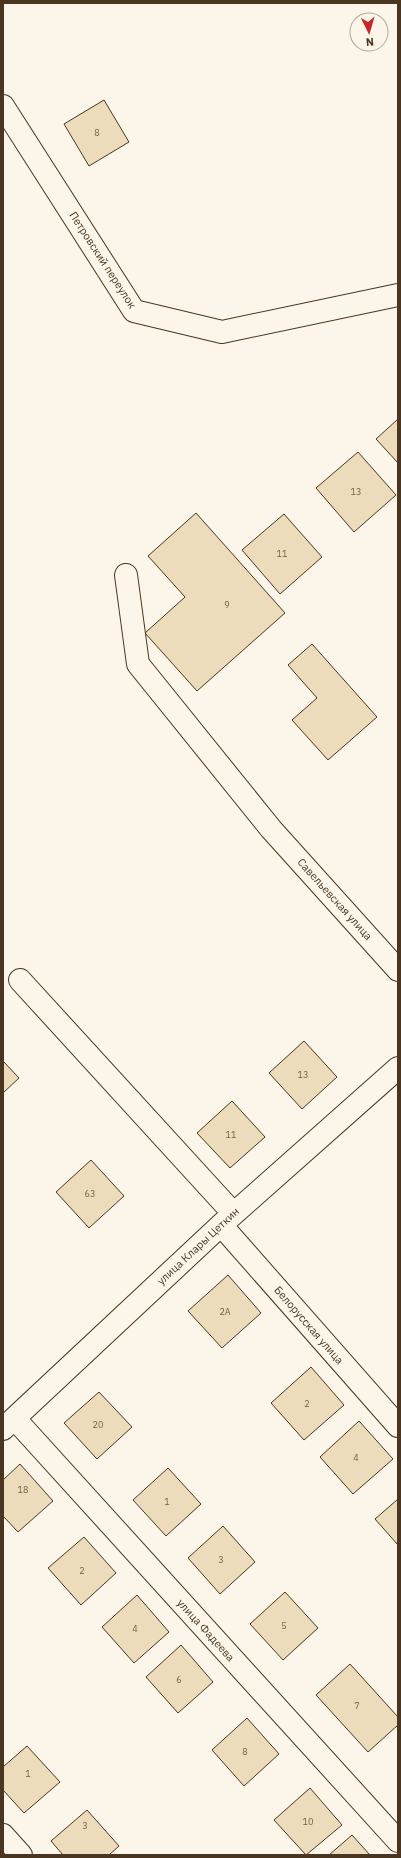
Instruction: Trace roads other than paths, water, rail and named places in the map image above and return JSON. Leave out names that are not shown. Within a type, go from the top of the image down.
[{"type":"street","name":"Петровский переулок","points":[[3,106],[134,311],[222,332],[398,295]]},
{"type":"street","name":"Савельевская улица","points":[[126,575],[138,664],[271,829],[398,970]]},
{"type":"street","name":"Белорусская улица","points":[[20,980],[227,1219],[398,1426]]},
{"type":"street","name":"улица Клары Цеткин","points":[[9,1424],[227,1219],[398,1068]]},
{"type":"street","name":"улица Фадеева","points":[[9,1424],[398,1841]]},
{"type":"street","points":[[3,1835],[21,1855]]}]
